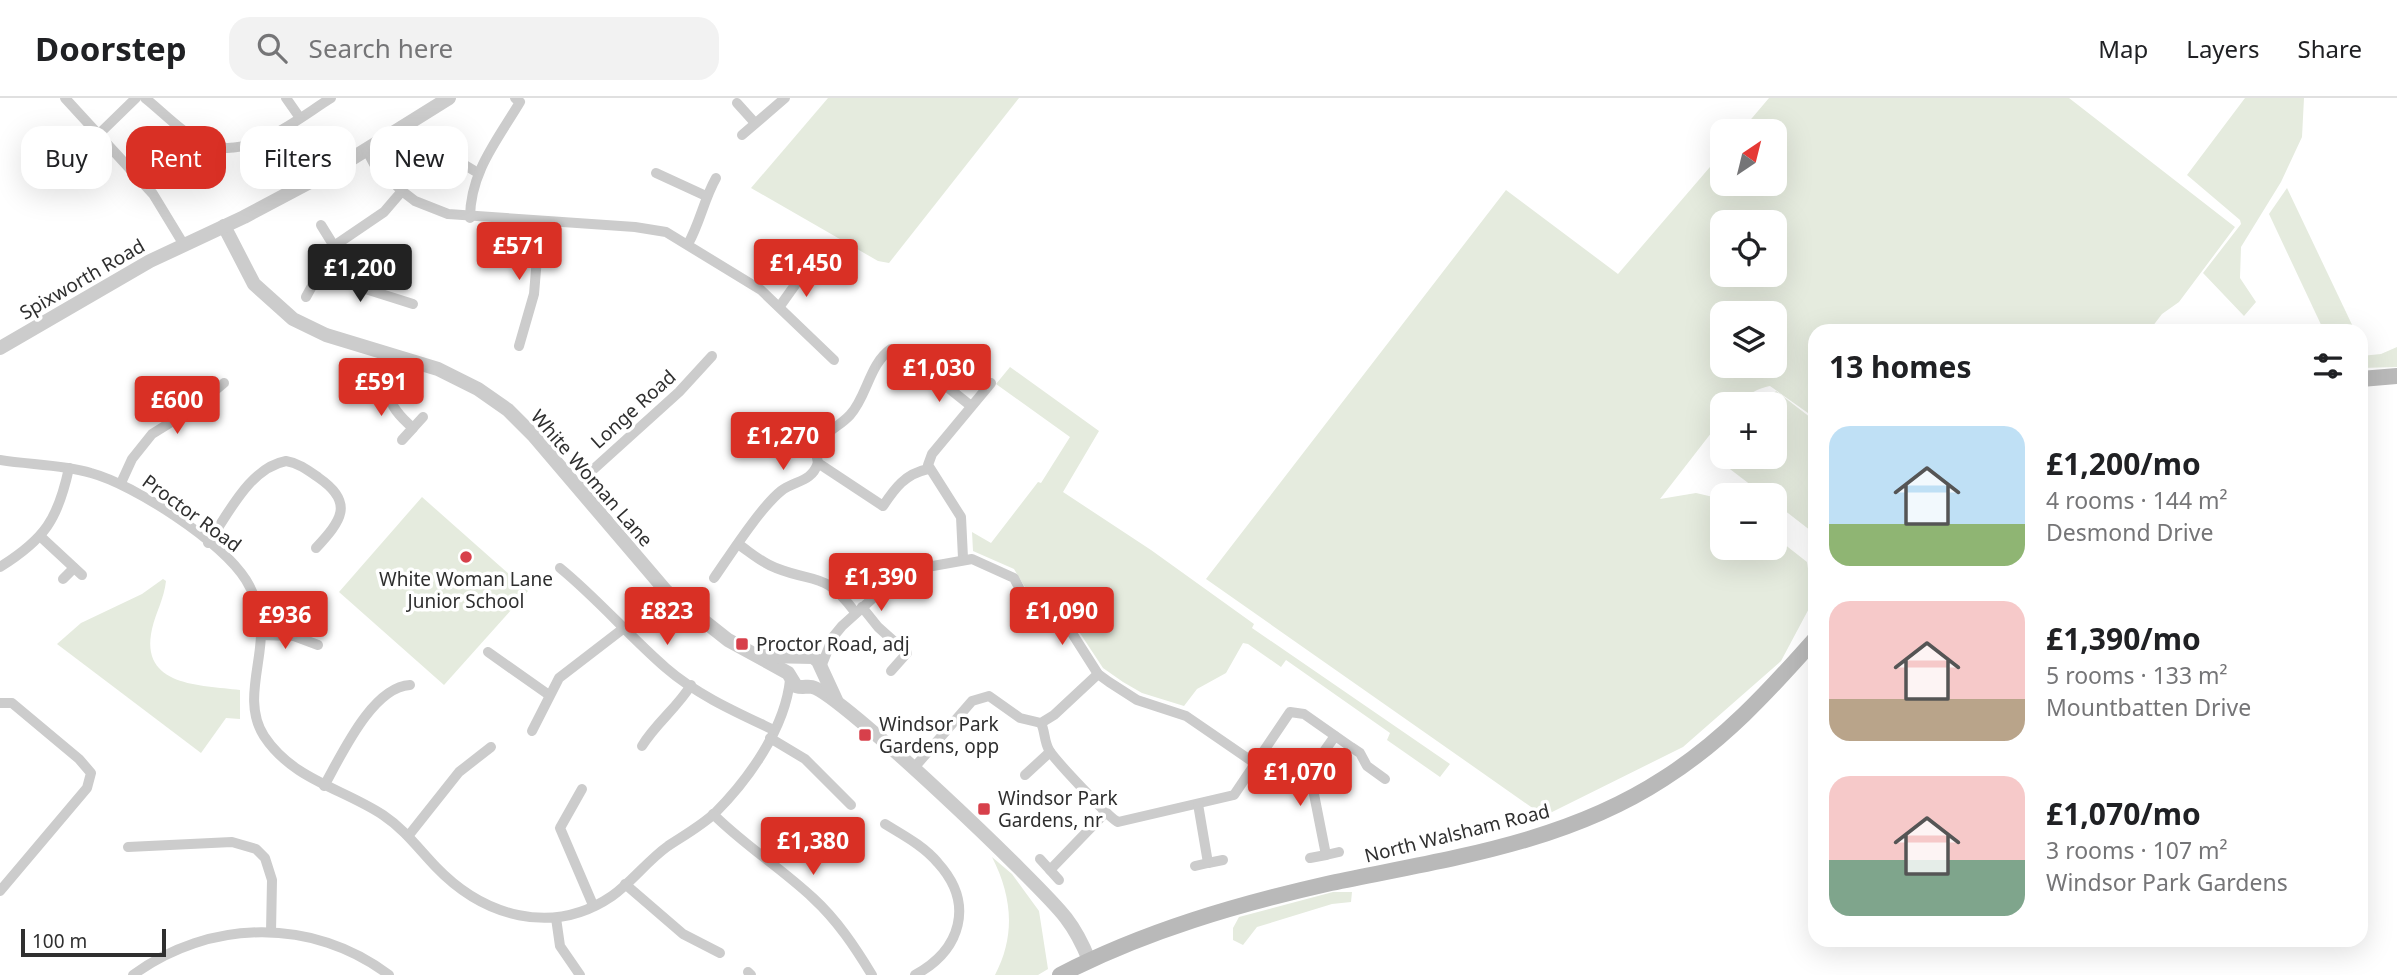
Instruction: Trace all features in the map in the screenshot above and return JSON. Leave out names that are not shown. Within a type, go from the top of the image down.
[{"type":"main road","points":[[2368,378],[2397,376]]},
{"type":"main road","name":"North Walsham Road","points":[[1060,975],[1089,960],[1223,911],[1333,883],[1437,863],[1512,844],[1584,820],[1634,796],[1692,760],[1737,722],[1808,646]]},
{"type":"street","points":[[65,98],[93,126]]},
{"type":"street","points":[[107,126],[136,98]]},
{"type":"street","points":[[145,98],[192,136],[219,147],[250,144],[331,98]]},
{"type":"street","points":[[286,98],[300,118]]},
{"type":"street","name":"Spixworth Road","points":[[0,348],[150,261],[224,226],[367,150],[449,98]]},
{"type":"street","points":[[742,135],[785,98]]},
{"type":"street","points":[[470,218],[473,186],[478,173],[517,100],[531,108]]},
{"type":"street","points":[[737,103],[755,123]]},
{"type":"street","points":[[112,147],[153,194],[184,245]]},
{"type":"street","points":[[367,150],[374,164],[402,191],[430,209],[470,218],[654,230],[688,244],[740,275],[779,306],[831,357],[820,364]]},
{"type":"street","points":[[468,167],[478,173]]},
{"type":"street","points":[[656,173],[706,196]]},
{"type":"street","points":[[688,244],[697,227],[706,196],[716,178]]},
{"type":"street","points":[[306,297],[334,246],[384,212],[402,191]]},
{"type":"street","points":[[519,346],[534,294],[540,222]]},
{"type":"street","points":[[321,225],[334,246]]},
{"type":"street","name":"White Woman Lane","points":[[224,226],[254,284],[293,319],[326,335],[450,374],[496,402],[533,435],[640,563],[686,609],[728,640],[760,656],[808,688],[837,702],[913,769],[1054,904],[1077,934],[1089,960]]},
{"type":"street","points":[[779,306],[805,271]]},
{"type":"street","points":[[318,274],[413,303]]},
{"type":"street","points":[[511,330],[523,334]]},
{"type":"street","points":[[714,578],[774,498],[790,486],[808,478],[818,463],[818,446],[832,428],[852,413],[880,361],[891,349],[901,350],[944,388],[971,406]]},
{"type":"street","points":[[397,356],[387,391],[390,403],[413,428]]},
{"type":"street","name":"Longe Road","points":[[576,485],[679,392],[712,356]]},
{"type":"street","points":[[121,483],[132,459],[152,433],[204,400],[224,383]]},
{"type":"street","points":[[964,558],[961,517],[928,469],[932,454],[991,383]]},
{"type":"street","points":[[196,390],[204,400]]},
{"type":"street","points":[[402,440],[423,417]]},
{"type":"street","name":"Proctor Road","points":[[0,460],[69,468],[121,483],[208,542],[246,579],[258,606],[261,635],[254,702],[256,718],[277,752],[292,766],[324,786],[380,813],[409,835],[436,868],[489,907],[525,919],[572,915],[611,897],[666,848],[713,814],[753,766],[772,734],[789,696],[789,676]]},
{"type":"street","points":[[208,542],[245,489],[262,472],[285,461],[304,468],[338,495],[341,516],[319,545],[331,550]]},
{"type":"street","points":[[818,463],[883,506],[899,484],[911,474],[928,469]]},
{"type":"street","points":[[0,567],[41,537],[58,511],[69,468]]},
{"type":"street","points":[[41,537],[78,571],[63,579]]},
{"type":"street","points":[[738,544],[776,568],[803,574],[835,587],[877,627],[911,648],[891,671]]},
{"type":"street","points":[[789,676],[801,656],[833,637],[859,609],[903,574],[964,558],[1014,578],[1031,611],[1070,630],[1098,674],[1137,700],[1186,716],[1256,764]]},
{"type":"street","points":[[561,568],[668,670],[772,734],[805,759],[850,805]]},
{"type":"street","points":[[567,590],[575,580]]},
{"type":"street","points":[[533,732],[548,695],[570,667],[624,628]]},
{"type":"street","points":[[261,635],[294,636],[318,645]]},
{"type":"street","points":[[293,648],[294,636]]},
{"type":"street","points":[[808,688],[819,681],[833,637]]},
{"type":"street","points":[[488,652],[504,656],[548,695]]},
{"type":"street","name":"White Woman Lane","points":[[760,656],[801,656],[818,661],[837,702]]},
{"type":"street","points":[[913,769],[979,694],[989,696],[1020,718],[1041,723],[1054,715],[1098,674]]},
{"type":"street","points":[[642,746],[653,729],[681,702],[691,685]]},
{"type":"street","name":"Proctor Road","points":[[780,718],[808,688]]},
{"type":"street","points":[[324,786],[376,704],[404,689]]},
{"type":"street","points":[[0,702],[12,703],[79,759],[91,773],[87,788],[0,891]]},
{"type":"street","points":[[1041,723],[1050,752],[1105,813],[1118,822],[1234,795],[1290,712],[1304,714],[1360,754],[1371,775],[1385,779]]},
{"type":"street","points":[[540,720],[550,727]]},
{"type":"street","points":[[1326,855],[1311,779],[1318,760],[1335,736]]},
{"type":"street","points":[[471,744],[480,754]]},
{"type":"street","points":[[409,835],[460,772],[491,747]]},
{"type":"street","points":[[1026,775],[1050,752]]},
{"type":"street","points":[[841,796],[848,786]]},
{"type":"street","points":[[582,789],[579,804],[555,828],[593,905]]},
{"type":"street","points":[[1198,804],[1208,863]]},
{"type":"street","points":[[1049,870],[1105,813]]},
{"type":"street","points":[[713,814],[741,841],[814,899],[846,935],[872,975]]},
{"type":"street","points":[[902,820],[890,827],[937,861],[950,877],[957,898],[959,923],[955,938],[942,957],[915,975]]},
{"type":"street","points":[[139,859],[133,847],[232,842],[256,849],[265,858],[272,880],[271,932]]},
{"type":"street","points":[[1310,858],[1339,852]]},
{"type":"street","points":[[1040,859],[1059,880]]},
{"type":"street","points":[[1195,866],[1223,860]]},
{"type":"street","points":[[625,884],[663,920],[706,953],[720,953]]},
{"type":"street","points":[[556,918],[560,946],[580,975]]},
{"type":"street","points":[[133,975],[157,959],[200,940],[248,932],[271,932],[328,942],[355,954],[389,975]]},
{"type":"shaded area","points":[[828,98],[1019,98],[889,263],[878,261],[751,188]]},
{"type":"shaded area","points":[[1769,98],[2069,98],[2235,227],[2179,302],[2162,314],[2154,324],[1808,324],[1808,413],[1787,398],[1787,392],[1778,392],[1770,386],[1753,392],[1710,392],[1710,434],[1660,499],[1696,493],[1710,496],[1710,560],[1787,560],[1787,546],[1807,562],[1808,610],[1781,661],[1683,747],[1544,816],[1206,579],[1506,190],[1618,274],[1710,167],[1710,196],[1787,196],[1787,119],[1751,119]]},
{"type":"shaded area","points":[[2245,98],[2304,98],[2302,137],[2281,182],[2241,247],[2240,278],[2256,302],[2244,316],[2203,273],[2241,224],[2240,220],[2187,175]]},
{"type":"shaded area","points":[[2287,188],[2352,324],[2321,324],[2269,214]]},
{"type":"shaded area","points":[[2397,347],[2397,367],[2368,368],[2368,355],[2381,354]]},
{"type":"shaded area","points":[[1010,367],[1099,431],[1063,492],[1151,550],[1254,624],[1252,628],[1450,764],[1440,777],[1387,740],[1390,733],[1286,660],[1281,667],[1248,644],[1243,643],[1226,673],[1197,689],[1184,706],[1142,693],[1103,668],[1074,624],[1038,609],[1014,569],[973,551],[972,532],[991,543],[1038,482],[1041,483],[1070,437],[996,384]]},
{"type":"shaded area","points":[[1787,399],[1808,416],[1808,529],[1787,512],[1787,483],[1748,483],[1730,469],[1787,469]]},
{"type":"shaded area","points":[[422,497],[528,591],[444,685],[339,592]]},
{"type":"shaded area","points":[[163,579],[166,581],[165,588],[152,629],[150,648],[155,662],[164,672],[176,679],[208,687],[240,690],[240,719],[226,718],[201,753],[57,644],[81,623],[142,594]]},
{"type":"shaded area","points":[[992,857],[1012,874],[1039,911],[1048,969],[1038,975],[995,975],[1006,945],[1009,916],[1004,886]]},
{"type":"shaded area","points":[[1333,892],[1352,892],[1351,902],[1332,904],[1257,927],[1243,945],[1233,940],[1233,928],[1239,917]]},
{"type":"place","name":"White Woman Lane Junior School","points":[[466,557]]},
{"type":"place","name":"Proctor Road, adj","points":[[742,644]]},
{"type":"place","name":"Windsor Park Gardens, opp","points":[[865,735]]},
{"type":"place","name":"Windsor Park Gardens, nr","points":[[984,809]]}]
